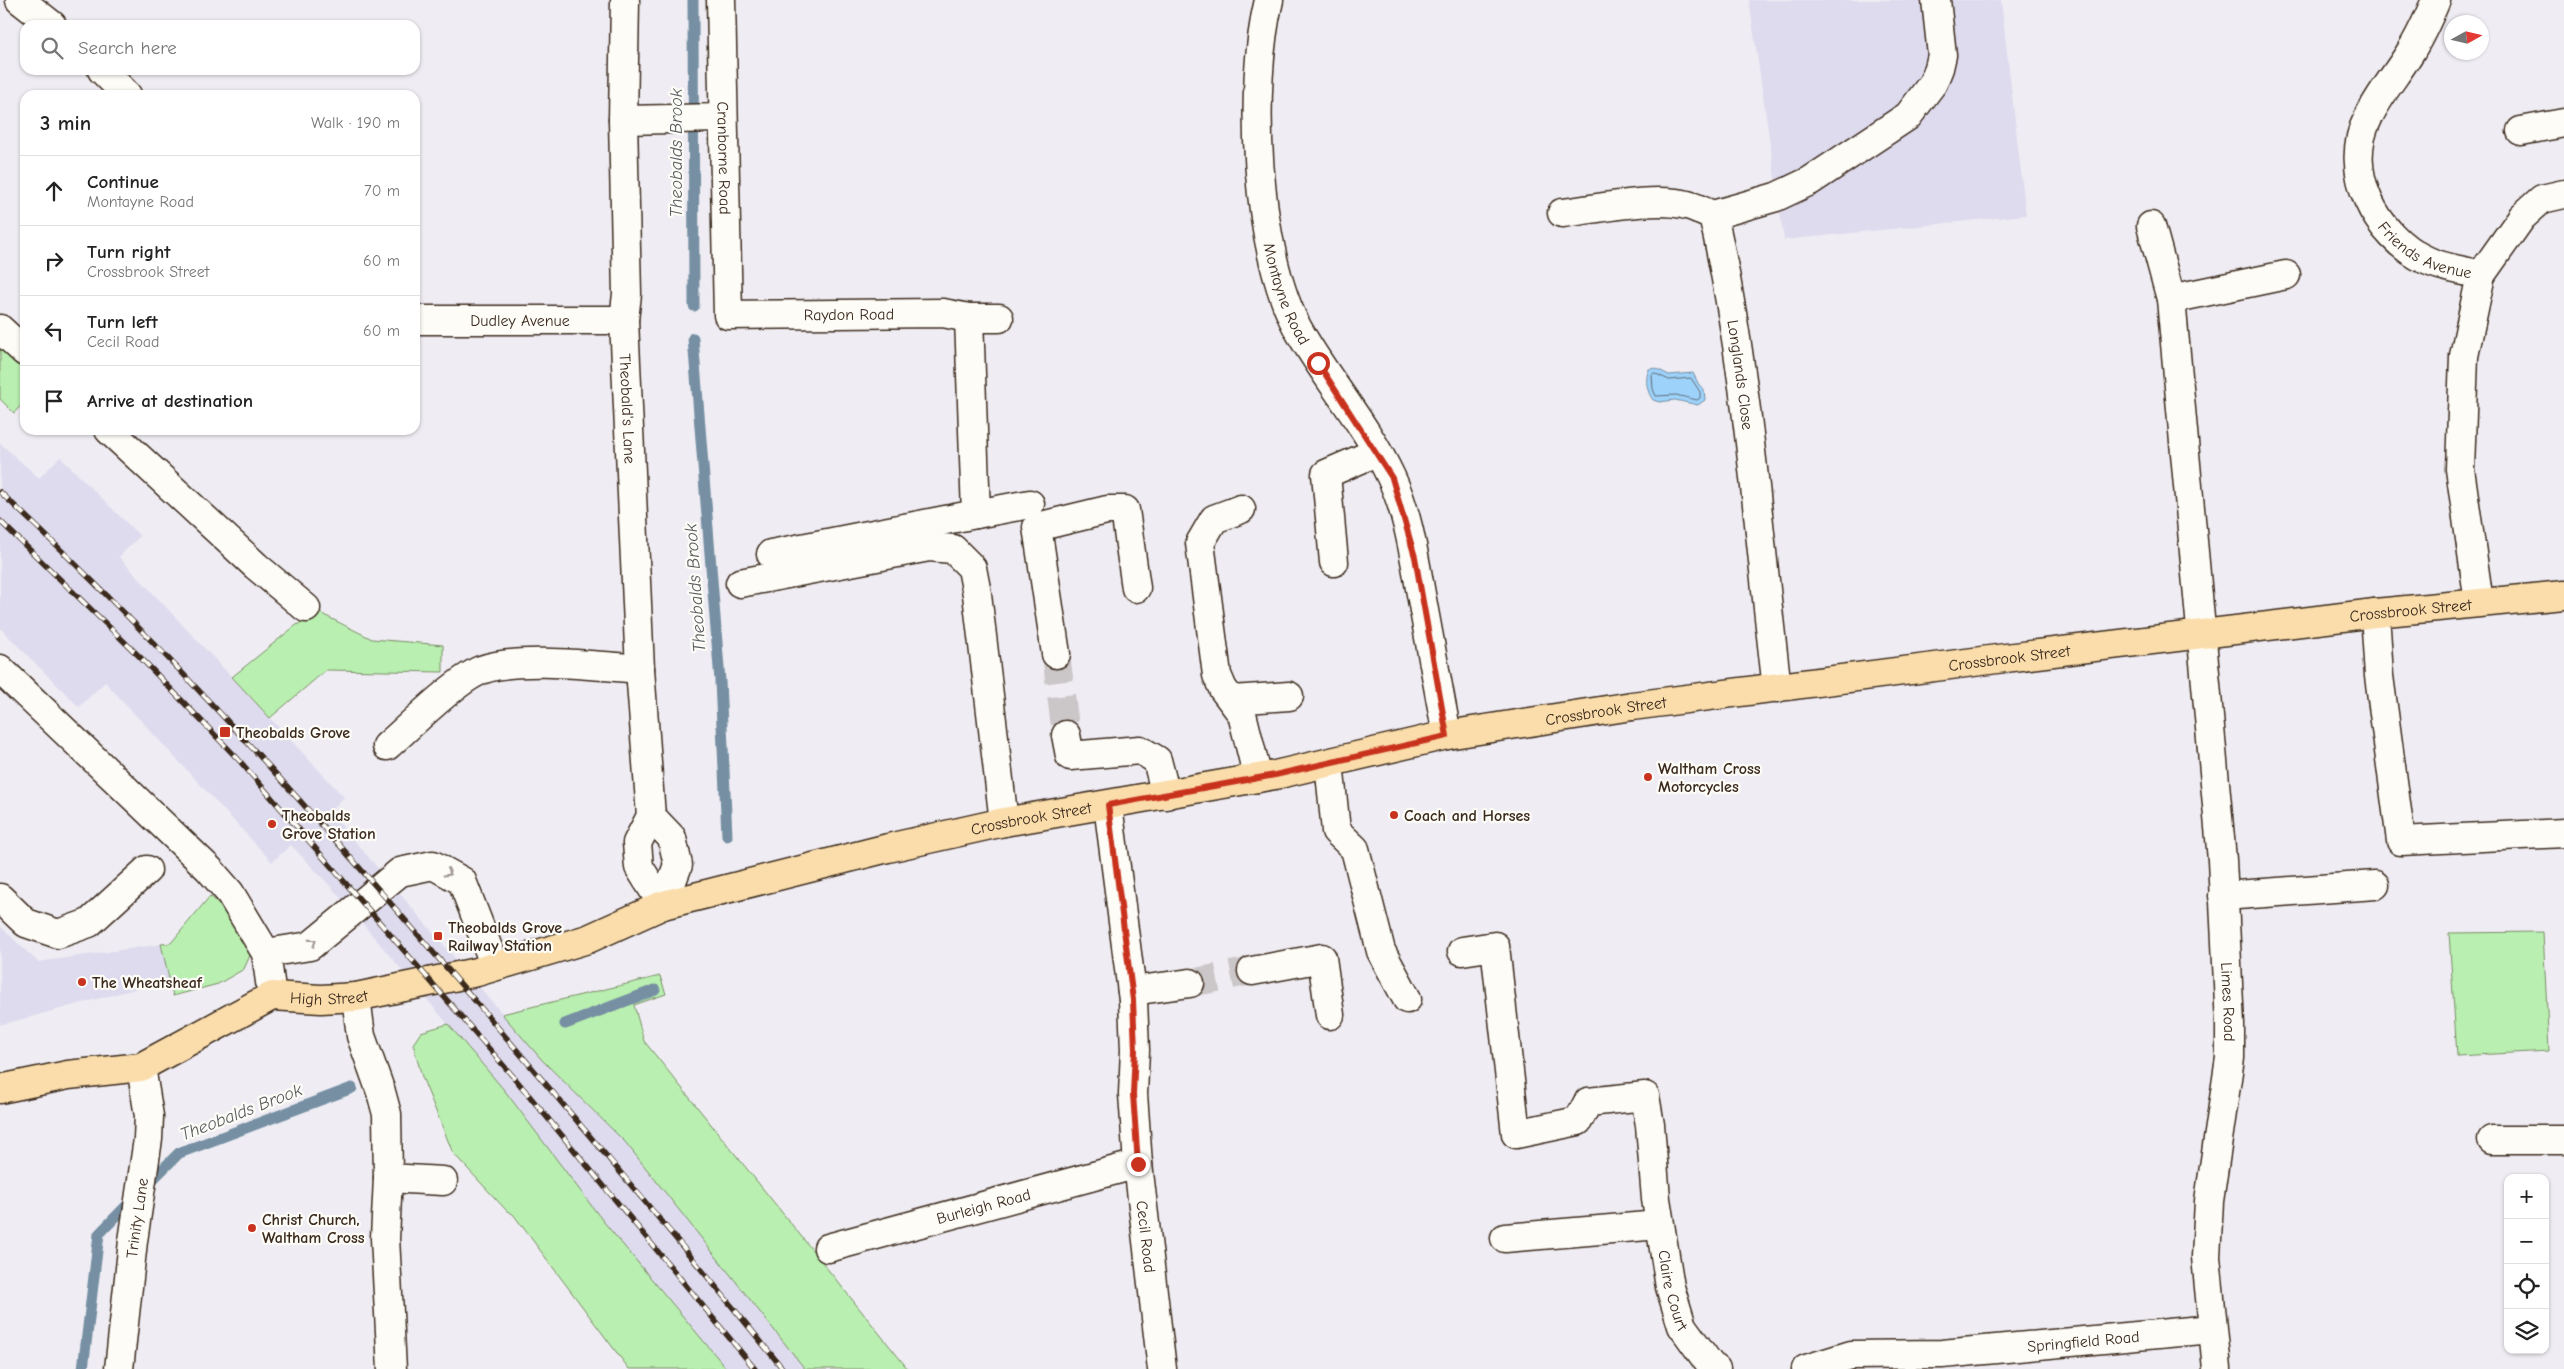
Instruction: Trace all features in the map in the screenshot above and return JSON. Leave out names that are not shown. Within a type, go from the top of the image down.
[{"type":"main road","name":"Crossbrook Street","points":[[663,905],[1004,822],[1258,778],[1447,736],[1632,706],[2202,634],[2375,613],[2564,595]]},
{"type":"main road","name":"High Street","points":[[0,1089],[68,1075],[141,1067],[272,996],[321,999],[356,997],[495,966],[588,939],[663,905]]},
{"type":"street","points":[[20,0],[46,20]]},
{"type":"street","name":"Theobald's Lane","points":[[625,0],[623,120],[627,294],[624,320],[640,668],[651,816]]},
{"type":"street","name":"Cranborne Road","points":[[721,0],[714,119],[728,315]]},
{"type":"street","name":"Montayne Road","points":[[1269,0],[1260,70],[1259,125],[1264,209],[1272,260],[1282,294],[1297,327],[1392,478],[1415,557],[1447,736]]},
{"type":"street","points":[[1562,213],[1674,203],[1687,204],[1713,215],[1776,197],[1810,181],[1908,116],[1933,83],[1942,55],[1936,0]]},
{"type":"street","name":"Friends Avenue","points":[[2436,0],[2424,29],[2367,119],[2359,153],[2360,172],[2364,192],[2372,210],[2394,238],[2426,261],[2481,275],[2464,356],[2460,469],[2479,602]]},
{"type":"street","points":[[107,75],[122,90]]},
{"type":"street","points":[[623,120],[714,119]]},
{"type":"street","points":[[2521,130],[2564,123]]},
{"type":"street","points":[[2481,275],[2522,217],[2542,199],[2564,194]]},
{"type":"street","name":"Longlands Close","points":[[1713,215],[1727,278],[1744,406],[1776,688]]},
{"type":"street","name":"Limes Road","points":[[2151,226],[2171,299],[2222,860],[2230,1058],[2209,1210],[2206,1257],[2217,1369]]},
{"type":"street","points":[[2171,299],[2286,275]]},
{"type":"street","name":"Raydon Road","points":[[728,315],[943,313],[969,318],[999,318]]},
{"type":"street","points":[[969,318],[976,514]]},
{"type":"street","name":"Dudley Avenue","points":[[420,320],[624,320]]},
{"type":"street","points":[[0,329],[20,347]]},
{"type":"street","points":[[114,435],[256,566],[306,608]]},
{"type":"street","points":[[1334,562],[1326,474],[1377,452]]},
{"type":"street","points":[[771,554],[1030,504]]},
{"type":"street","points":[[1241,508],[1214,519],[1200,543],[1217,674],[1223,689],[1242,714],[1258,778]]},
{"type":"street","points":[[1056,654],[1036,527],[1107,510],[1125,510],[1136,588]]},
{"type":"street","points":[[740,584],[929,547],[953,549],[972,568],[977,594],[1004,822]]},
{"type":"street","points":[[2375,613],[2378,676],[2401,841],[2564,832]]},
{"type":"street","points":[[387,746],[456,687],[480,670],[505,664],[574,664],[640,668]]},
{"type":"street","points":[[0,669],[209,869],[230,893],[266,953],[272,996]]},
{"type":"street","points":[[1232,700],[1289,696]]},
{"type":"street","points":[[1066,735],[1070,756],[1140,750],[1157,760],[1166,795]]},
{"type":"street","points":[[1329,763],[1336,831],[1356,849],[1381,951],[1407,999]]},
{"type":"street","name":"Cecil Road","points":[[1108,805],[1132,991],[1135,1050],[1133,1094],[1138,1164],[1162,1369]]},
{"type":"street","points":[[651,816],[672,838],[678,865],[663,905],[640,867],[637,843],[651,816]]},
{"type":"street","points":[[266,953],[310,946],[400,872],[433,865],[462,881],[495,966]]},
{"type":"street","points":[[0,898],[26,923],[58,934],[89,923],[147,870]]},
{"type":"street","points":[[2224,896],[2375,885]]},
{"type":"street","name":"Claire Court","points":[[1462,951],[1495,946],[1516,1134],[1578,1121],[1588,1102],[1645,1096],[1650,1125],[1658,1212],[1670,1287],[1682,1326],[1711,1366],[1716,1369]]},
{"type":"street","points":[[1252,971],[1322,958],[1330,1015]]},
{"type":"street","points":[[1132,991],[1190,983]]},
{"type":"street","points":[[356,997],[361,1036],[387,1114],[388,1178],[385,1238],[392,1369]]},
{"type":"street","name":"Trinity Lane","points":[[119,1369],[149,1116],[141,1067]]},
{"type":"street","points":[[2492,1140],[2564,1140]]},
{"type":"street","name":"Burleigh Road","points":[[828,1248],[1138,1164]]},
{"type":"street","points":[[388,1178],[443,1181]]},
{"type":"street","points":[[1505,1238],[1658,1212]]},
{"type":"street","name":"Springfield Road","points":[[1806,1369],[1851,1355],[1951,1353],[2212,1329]]},
{"type":"shaded area","points":[[1749,0],[2001,0],[2026,215],[1784,240]]},
{"type":"shaded area","points":[[0,443],[39,478],[60,457],[140,536],[119,557],[344,797],[330,812],[542,1060],[626,1143],[805,1369],[727,1369],[603,1221],[505,1091],[332,888],[291,845],[272,862],[105,682],[79,707],[0,628]]},
{"type":"shaded area","points":[[0,926],[38,962],[161,944],[169,980],[0,1025]]},
{"type":"green space","points":[[0,347],[20,365],[20,406],[14,413],[0,399]]},
{"type":"green space","points":[[318,612],[372,639],[443,645],[443,672],[326,670],[270,718],[232,677],[295,626]]},
{"type":"green space","points":[[210,896],[233,916],[252,951],[244,969],[218,984],[173,996],[161,944],[171,943]]},
{"type":"green space","points":[[2543,932],[2549,1051],[2457,1056],[2449,933]]},
{"type":"green space","points":[[660,976],[666,994],[634,1005],[644,1041],[908,1369],[805,1369],[626,1143],[542,1060],[502,1014]]},
{"type":"green space","points":[[448,1024],[505,1091],[603,1221],[727,1369],[629,1369],[513,1214],[507,1211],[453,1153],[422,1077],[413,1044],[421,1032]]},
{"type":"water","points":[[1655,368],[1669,375],[1693,373],[1699,385],[1704,389],[1705,400],[1698,405],[1675,400],[1659,402],[1653,400],[1649,393],[1647,380],[1649,369]]},
{"type":"waterway","name":"Theobalds Brook","points":[[693,0],[694,306]]},
{"type":"waterway","name":"Theobalds Brook","points":[[693,338],[720,681],[727,836]]},
{"type":"waterway","name":"Theobalds Brook","points":[[565,1024],[655,990]]},
{"type":"waterway","name":"Theobalds Brook","points":[[146,1186],[179,1153],[352,1088]]},
{"type":"waterway","name":"Theobalds Brook","points":[[83,1369],[99,1234],[133,1199]]},
{"type":"tunnel","points":[[1056,654],[1066,735]]},
{"type":"tunnel","points":[[1190,983],[1252,971]]},
{"type":"railway","points":[[0,492],[125,614],[304,805],[553,1093],[783,1369]]},
{"type":"railway","points":[[0,521],[140,657],[238,759],[517,1081],[755,1369]]},
{"type":"place","name":"Theobalds Grove","points":[[225,732]]},
{"type":"place","name":"Waltham Cross Motorcycles","points":[[1648,777]]},
{"type":"place","name":"Coach and Horses","points":[[1394,815]]},
{"type":"place","name":"Theobalds Grove Station","points":[[272,824]]},
{"type":"place","name":"Theobalds Grove Railway Station","points":[[438,936]]},
{"type":"place","name":"The Wheatsheaf","points":[[82,982]]},
{"type":"place","name":"Christ Church, Waltham Cross","points":[[252,1228]]},
{"type":"route","points":[[1138,1164],[1133,1094],[1135,1050],[1133,1000],[1108,805],[1275,775],[1447,736],[1415,557],[1392,478],[1318,363]]}]
